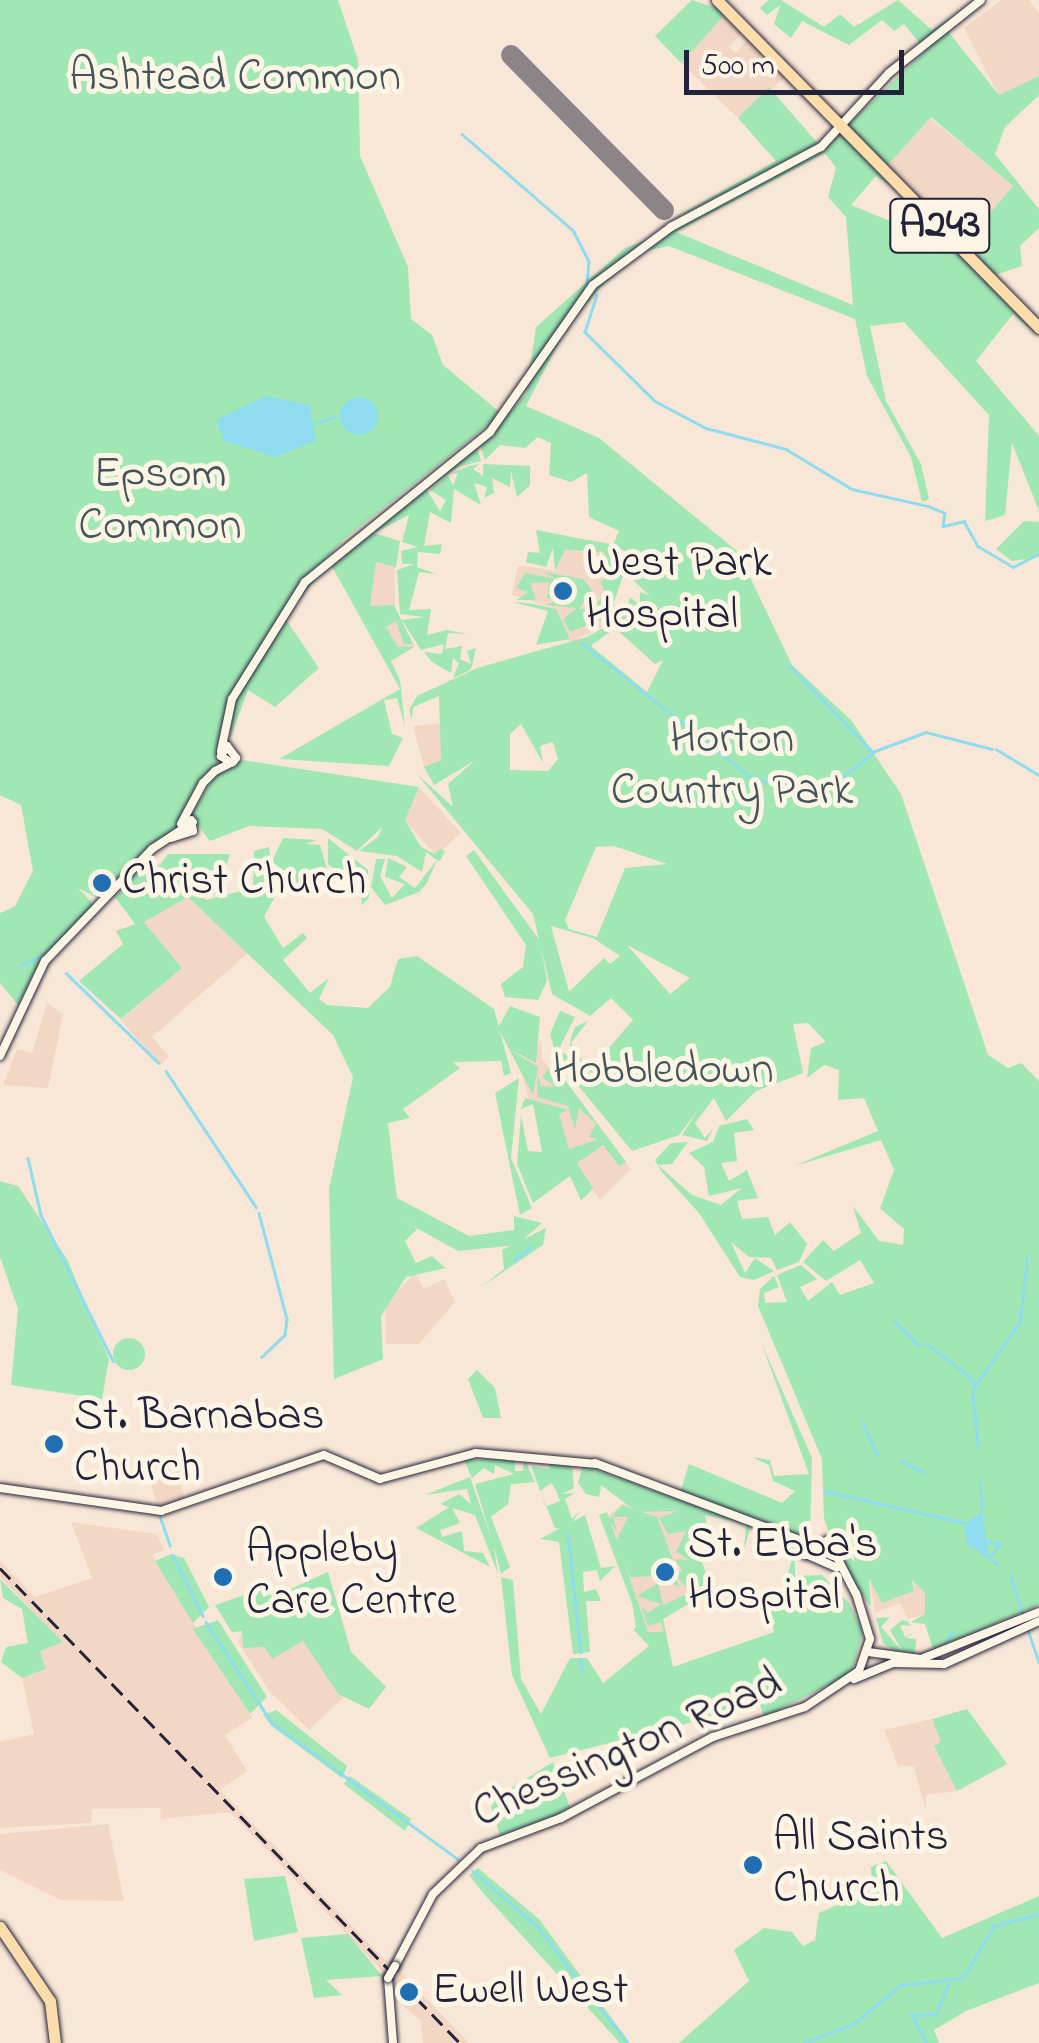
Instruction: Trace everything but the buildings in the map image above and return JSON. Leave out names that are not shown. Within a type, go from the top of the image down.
[{"type":"highway","name":"A243","points":[[717,0],[1039,328]]},
{"type":"highway","points":[[0,1927],[54,2016],[55,2043]]},
{"type":"main road","points":[[181,825],[190,804],[226,754],[224,724],[273,624],[309,576],[490,432],[510,410],[572,307],[624,258],[805,156],[981,0]]},
{"type":"main road","points":[[158,844],[188,834],[193,822],[190,804]]},
{"type":"main road","points":[[0,1056],[48,957],[158,844],[181,825],[193,822]]},
{"type":"main road","points":[[181,825],[188,834]]},
{"type":"main road","points":[[0,1488],[162,1511],[324,1455],[380,1480],[473,1454],[578,1460],[796,1540],[810,1544],[824,1538],[856,1593],[887,1666]]},
{"type":"main road","points":[[796,1540],[805,1555],[838,1568]]},
{"type":"main road","points":[[805,1555],[810,1544]]},
{"type":"main road","points":[[817,1562],[831,1550]]},
{"type":"main road","points":[[856,1593],[868,1624],[865,1658],[874,1672]]},
{"type":"main road","name":"Chessington Road","points":[[841,1683],[865,1658],[883,1651],[920,1659],[1039,1612]]},
{"type":"main road","name":"Chessington Road","points":[[393,2043],[388,1978],[435,1891],[481,1848],[841,1683],[887,1666],[944,1664],[1039,1621]]},
{"type":"shaded area","points":[[1001,0],[1029,0],[1039,13],[1039,76],[999,96],[964,28]]},
{"type":"shaded area","points":[[725,13],[744,30],[729,48],[736,53],[750,36],[765,49],[755,65],[772,55],[789,74],[738,118],[681,63]]},
{"type":"shaded area","points":[[930,118],[1013,186],[963,245],[886,167]]},
{"type":"shaded area","name":"West Park Hospital","points":[[587,539],[612,544],[610,599],[625,616],[570,643],[553,608],[512,595],[518,565],[556,571],[565,550],[584,552]]},
{"type":"shaded area","points":[[361,554],[395,567],[395,610],[415,646],[393,660],[339,569]]},
{"type":"shaded area","points":[[442,723],[441,760],[424,767],[413,726]]},
{"type":"shaded area","points":[[419,787],[461,833],[436,855],[404,820]]},
{"type":"shaded area","points":[[190,894],[248,953],[152,1037],[169,1057],[160,1065],[121,1020],[182,968],[144,922]]},
{"type":"shaded area","points":[[47,1003],[63,1014],[48,1088],[3,1085],[17,1049],[32,1053]]},
{"type":"shaded area","points":[[541,1040],[542,1059],[631,1169],[600,1200],[528,1097],[520,1066]]},
{"type":"shaded area","points":[[415,1273],[424,1289],[444,1279],[455,1302],[419,1344],[386,1344],[385,1304]]},
{"type":"shaded area","points":[[187,1455],[196,1477],[180,1483],[186,1501],[157,1507],[146,1465]]},
{"type":"shaded area","name":"St. Ebba's Hospital","points":[[624,1503],[640,1513],[678,1510],[712,1590],[661,1618],[666,1638],[648,1633],[605,1518]]},
{"type":"shaded area","points":[[71,1522],[157,1534],[164,1550],[152,1555],[252,1718],[225,1735],[247,1771],[220,1790],[392,1967],[387,1976],[230,1812],[161,1819],[160,1808],[92,1809],[91,1823],[0,1828],[0,1742],[34,1734],[22,1678],[45,1670],[40,1651],[62,1642],[0,1577],[0,1561],[35,1597],[92,1578]]},
{"type":"shaded area","points":[[328,1572],[351,1652],[386,1687],[369,1709],[348,1693],[309,1730],[270,1692],[238,1642],[242,1631],[232,1632],[215,1605],[259,1590],[275,1596]]},
{"type":"shaded area","points":[[869,1577],[882,1603],[914,1591],[913,1580],[925,1593],[926,1614],[908,1619],[900,1603],[875,1613]]},
{"type":"shaded area","points":[[932,1719],[942,1742],[934,1747],[957,1791],[926,1795],[926,1810],[914,1767],[898,1765],[884,1730]]},
{"type":"shaded area","points":[[108,1824],[124,1901],[61,1900],[0,1870],[0,1834]]},
{"type":"shaded area","points":[[396,1970],[469,2043],[423,2043],[421,2021],[393,1998]]},
{"type":"green space","points":[[0,0],[338,0],[358,60],[360,156],[408,267],[411,319],[432,335],[443,365],[502,414],[343,540],[293,593],[233,690],[218,762],[176,827],[105,902],[78,888],[99,910],[45,954],[18,1005],[0,983],[0,913],[15,906],[33,871],[21,805],[0,795]]},
{"type":"green space","points":[[692,0],[727,12],[681,63],[655,36]]},
{"type":"green space","points":[[769,0],[781,0],[824,27],[840,14],[854,27],[898,0],[932,30],[977,0],[920,44],[904,24],[894,31],[882,20],[849,45],[802,21],[791,38],[774,24],[780,5],[767,15],[760,8]]},
{"type":"green space","points":[[947,30],[999,95],[1039,76],[1039,95],[1005,127],[995,154],[1039,209],[1039,228],[1020,246],[1022,266],[995,275],[963,245],[1013,186],[931,117],[887,166],[848,125]]},
{"type":"green space","points":[[769,87],[819,145],[656,228],[776,161],[738,118]]},
{"type":"green space","points":[[841,131],[1039,337],[1013,314],[976,361],[1039,436],[1039,511],[1012,443],[1005,515],[985,521],[989,415],[904,322],[870,326],[886,401],[921,464],[929,499],[922,502],[911,457],[867,376],[855,319],[669,246],[641,252],[604,284],[568,325],[526,406],[599,438],[738,552],[792,665],[851,720],[901,794],[988,1055],[1008,1068],[1021,1063],[1039,1081],[1039,1605],[918,1656],[900,1655],[883,1643],[876,1618],[890,1617],[881,1627],[903,1652],[890,1630],[902,1620],[911,1626],[900,1625],[905,1637],[915,1632],[906,1638],[916,1639],[915,1654],[933,1649],[925,1624],[911,1622],[925,1614],[925,1593],[912,1580],[914,1591],[882,1603],[869,1578],[871,1607],[840,1563],[824,1519],[822,1459],[758,1306],[760,1289],[774,1276],[779,1287],[764,1293],[765,1303],[787,1302],[777,1275],[801,1265],[817,1279],[800,1287],[808,1301],[832,1282],[840,1295],[874,1283],[860,1260],[826,1281],[803,1262],[823,1240],[834,1251],[861,1233],[853,1206],[879,1241],[903,1245],[904,1229],[880,1208],[894,1170],[881,1140],[794,1166],[878,1131],[864,1098],[838,1100],[839,1070],[824,1065],[807,1078],[811,1048],[826,1042],[808,1023],[793,1024],[803,1073],[756,1091],[726,1121],[714,1098],[695,1123],[705,1138],[713,1128],[707,1141],[682,1135],[698,1110],[679,1135],[632,1151],[558,1061],[550,1034],[560,1011],[575,1017],[559,1049],[592,1076],[571,1050],[570,1044],[571,1038],[575,1027],[588,1021],[571,1043],[589,1071],[633,1020],[611,998],[590,1016],[552,994],[533,914],[416,773],[453,807],[448,784],[474,761],[434,785],[424,767],[441,760],[439,696],[413,707],[412,720],[409,710],[417,696],[477,668],[587,637],[624,616],[630,597],[640,605],[640,592],[650,596],[632,579],[629,553],[613,546],[625,570],[613,605],[600,582],[609,576],[604,552],[565,550],[555,571],[553,548],[546,567],[526,562],[528,552],[540,553],[536,530],[613,545],[619,531],[589,517],[587,473],[571,482],[549,475],[551,443],[538,437],[525,448],[500,445],[485,460],[480,445],[526,394],[536,327],[625,248],[674,230]],"holes":[[[825,153],[836,168],[828,197],[846,217],[853,305],[676,232]],[[876,176],[895,189],[945,241],[929,254],[890,221],[851,205]],[[615,628],[655,664],[663,660],[647,692],[591,646]],[[521,724],[543,763],[540,746],[553,742],[558,759],[548,771],[510,770],[510,734]],[[614,846],[667,864],[625,868],[597,937],[569,929],[565,920],[596,847]],[[551,926],[593,938],[620,956],[610,964],[604,958],[569,992]],[[627,945],[690,978],[670,994]]]},
{"type":"green space","points":[[477,447],[481,461],[458,467],[427,490],[440,511],[446,500],[430,490],[448,475],[453,485],[458,473],[450,474],[469,466],[479,464],[473,469],[483,476],[483,464],[530,466],[530,485],[517,497],[511,471],[510,487],[492,478],[494,493],[484,498],[487,487],[474,483],[481,505],[454,489],[451,523],[430,512],[424,546],[442,544],[440,554],[418,552],[417,567],[436,574],[419,572],[409,610],[431,609],[427,635],[447,630],[467,634],[448,633],[445,649],[462,646],[460,659],[471,664],[467,651],[476,648],[472,667],[468,671],[453,678],[459,663],[453,658],[451,673],[432,662],[424,652],[442,654],[444,644],[421,650],[402,620],[424,617],[400,614],[397,570],[414,564],[402,564],[401,551],[418,547],[402,542],[409,515],[374,533],[400,541],[396,567],[376,562],[370,606],[394,605],[413,644],[404,644],[396,621],[386,627],[398,647],[414,647],[391,661],[400,680],[405,727],[397,698],[384,700],[392,734],[403,738],[389,766],[279,759],[400,689],[330,563],[284,617],[319,668],[275,707],[248,690],[230,739],[235,695],[277,621],[305,584],[332,557]]},
{"type":"green space","points":[[1024,521],[1039,522],[1039,557],[1012,561],[996,549]]},
{"type":"green space","points":[[543,572],[583,579],[592,590],[579,609],[594,609],[601,598],[617,614],[570,632],[563,619],[577,608],[546,605],[557,600],[547,598],[549,582],[530,583],[536,600],[517,600],[528,592],[516,588],[525,573],[557,579]]},
{"type":"green space","points":[[516,603],[556,609],[570,639],[536,645],[548,611]]},
{"type":"green space","points":[[242,760],[419,787],[405,820],[421,847],[435,854],[440,849],[445,851],[440,861],[426,852],[422,872],[397,856],[359,851],[378,837],[382,827],[357,851],[322,829],[249,826],[210,841],[190,815],[217,773]]},
{"type":"green space","points":[[283,838],[317,840],[306,844],[320,845],[328,873],[299,885],[272,861]]},
{"type":"green space","points":[[328,838],[368,870],[369,898],[362,905],[360,890],[328,864]]},
{"type":"green space","points":[[269,847],[271,865],[293,884],[279,889],[264,917],[283,948],[303,933],[307,938],[283,960],[310,993],[329,978],[319,999],[327,1005],[368,1008],[390,987],[398,959],[417,956],[494,1009],[511,1073],[504,1076],[501,1061],[453,1062],[460,1068],[403,1109],[410,1118],[388,1123],[397,1198],[469,1236],[514,1230],[514,1216],[542,1223],[517,1245],[458,1251],[402,1220],[417,1229],[405,1241],[416,1263],[432,1256],[446,1268],[406,1277],[381,1316],[383,1359],[334,1379],[329,1189],[353,1077],[333,1035],[188,897],[144,922],[182,968],[121,1019],[79,981],[123,944],[116,931],[135,924],[115,897],[149,856],[159,866],[168,854],[230,854],[217,893],[206,898],[198,877],[188,880],[206,900],[253,888],[254,851]]},
{"type":"green space","points":[[474,850],[540,941],[547,981],[538,1000],[505,997],[501,984],[523,967],[526,945],[466,856]]},
{"type":"green space","points":[[388,858],[407,867],[399,877],[415,888],[437,860],[419,892],[385,905],[371,887],[376,859],[385,859],[380,876],[392,898],[405,884],[385,877]]},
{"type":"green space","points":[[510,1006],[540,1017],[536,1063],[509,1049],[538,1067],[533,1095],[498,1028]]},
{"type":"green space","points":[[553,1064],[626,1162],[619,1166],[603,1145],[577,1163],[593,1188],[581,1200],[570,1176],[533,1203],[517,1164],[521,1115],[528,1151],[542,1152],[533,1104],[521,1109],[525,1098],[568,1110],[559,1114],[569,1149],[599,1139],[589,1137],[596,1124],[579,1108],[575,1129],[568,1106],[537,1097],[538,1075],[541,1086],[556,1087],[542,1077]]},
{"type":"green space","points":[[519,1078],[511,1158],[532,1208],[520,1215],[495,1093]]},
{"type":"green space","points":[[747,1119],[754,1130],[734,1133],[737,1161],[721,1163],[729,1181],[747,1170],[758,1198],[737,1201],[742,1219],[768,1217],[775,1235],[790,1222],[807,1244],[799,1262],[777,1270],[771,1258],[749,1257],[731,1242],[745,1273],[755,1258],[774,1271],[754,1280],[740,1277],[699,1213],[661,1171],[655,1160],[671,1143],[688,1142],[672,1164],[658,1165],[692,1195],[721,1205],[742,1188],[709,1196],[704,1167],[689,1153],[713,1142],[719,1126]]},
{"type":"green space","points":[[0,1181],[18,1186],[67,1259],[109,1359],[102,1399],[11,1385],[18,1309],[0,1257]]},
{"type":"green space","points":[[546,1228],[543,1245],[481,1287],[504,1269],[502,1250]]},
{"type":"green space","points":[[129,1338],[140,1343],[145,1354],[140,1365],[129,1370],[118,1365],[113,1354],[118,1343]]},
{"type":"green space","points":[[761,1342],[812,1458],[810,1539],[680,1493],[689,1464],[782,1503],[795,1491],[773,1481],[769,1465],[752,1457],[770,1460],[774,1476],[809,1474]]},
{"type":"green space","points":[[477,1370],[495,1388],[501,1418],[483,1418],[468,1379]]},
{"type":"green space","points":[[515,1458],[515,1471],[523,1471],[524,1458],[535,1482],[511,1484],[508,1504],[491,1517],[510,1567],[501,1574],[494,1547],[498,1574],[475,1515],[440,1504],[459,1494],[471,1504],[467,1489],[425,1495],[470,1477],[492,1540],[475,1484],[514,1474],[495,1465],[494,1474],[484,1468],[472,1478],[464,1460]]},
{"type":"green space","points":[[551,1461],[572,1465],[574,1488],[562,1494],[575,1493],[565,1499],[572,1519],[580,1510],[572,1523],[562,1529],[555,1528],[541,1493],[547,1506],[560,1501],[556,1490],[551,1483],[540,1491],[531,1466],[549,1469]]},
{"type":"green space","points":[[583,1465],[745,1524],[705,1515],[710,1541],[694,1540],[712,1590],[663,1619],[673,1667],[774,1632],[769,1604],[779,1600],[794,1554],[756,1527],[795,1547],[795,1576],[822,1575],[849,1603],[863,1632],[851,1674],[764,1717],[760,1705],[550,1758],[512,1675],[501,1577],[513,1580],[521,1679],[541,1714],[570,1658],[587,1658],[603,1683],[649,1646],[634,1630],[627,1638],[636,1627],[632,1603],[599,1515],[607,1512],[648,1632],[664,1632],[661,1622],[648,1626],[641,1606],[648,1613],[661,1604],[637,1596],[658,1583],[663,1605],[691,1592],[675,1575],[679,1587],[665,1580],[673,1571],[683,1572],[675,1559],[689,1560],[676,1552],[686,1531],[668,1534],[659,1518],[677,1511],[637,1512],[601,1485],[599,1497],[586,1494],[578,1483]]},
{"type":"green space","points":[[622,1505],[657,1517],[673,1560],[668,1576],[630,1577],[616,1541],[628,1517],[613,1517],[617,1532],[609,1520]]},
{"type":"green space","points":[[451,1506],[460,1523],[440,1530],[442,1537],[462,1531],[464,1551],[483,1553],[490,1567],[416,1528]]},
{"type":"green space","points":[[585,1515],[601,1568],[615,1566],[600,1581],[597,1570],[583,1572],[584,1592],[596,1589],[601,1601],[586,1601],[590,1652],[573,1654],[559,1542],[540,1539]]},
{"type":"green space","points":[[746,1524],[751,1526],[744,1549]]},
{"type":"green space","points":[[171,1554],[184,1558],[209,1607],[193,1623],[155,1561]]},
{"type":"green space","points":[[328,1572],[351,1652],[386,1687],[369,1709],[338,1694],[303,1641],[272,1659],[264,1647],[243,1648],[242,1631],[232,1632],[215,1605],[259,1590],[275,1596]]},
{"type":"green space","points":[[0,1579],[63,1642],[40,1651],[46,1669],[22,1678],[1,1662],[6,1647],[28,1643],[22,1609],[3,1598]]},
{"type":"green space","points":[[218,1620],[267,1697],[250,1714],[193,1629]]},
{"type":"green space","points":[[967,1709],[1007,1764],[957,1791],[934,1746],[941,1741],[932,1719]]},
{"type":"green space","points":[[276,1710],[347,1766],[342,1778],[273,1727],[263,1715]]},
{"type":"green space","points":[[553,1762],[571,1810],[500,1835],[491,1807],[498,1796]]},
{"type":"green space","points":[[350,1776],[411,1819],[405,1831],[344,1784]]},
{"type":"green space","points":[[886,1861],[942,1938],[1039,1896],[1039,1983],[966,2011],[934,2030],[939,2043],[679,2043],[749,1981],[734,1950],[764,1928],[792,1932],[803,1946],[815,1940],[819,1913],[872,1890],[871,1867]]},
{"type":"green space","points":[[478,1868],[539,1919],[630,2043],[620,2043],[484,1894],[469,1875]]},
{"type":"green space","points":[[285,1876],[298,1932],[254,1941],[244,1879]]},
{"type":"green space","points":[[348,1934],[382,1976],[326,1980],[342,1995],[314,1998],[301,1938]]},
{"type":"water","points":[[266,396],[310,405],[316,441],[275,457],[224,441],[216,420]]},
{"type":"water","points":[[359,397],[372,403],[378,416],[372,429],[359,435],[346,429],[340,416],[346,403]]},
{"type":"water","points":[[982,1512],[987,1558],[965,1542],[966,1523]]},
{"type":"waterway","points":[[462,134],[573,230],[589,261],[587,284]]},
{"type":"waterway","points":[[597,295],[585,332],[655,401],[706,428],[786,449],[852,489],[945,513],[943,526],[964,521],[978,546],[1013,567],[1039,554]]},
{"type":"waterway","points":[[316,423],[335,417]]},
{"type":"waterway","points":[[582,643],[749,776],[814,796]]},
{"type":"waterway","points":[[790,666],[872,751]]},
{"type":"waterway","points":[[821,794],[875,751],[926,732],[992,749]]},
{"type":"waterway","points":[[996,749],[1039,775]]},
{"type":"waterway","points":[[21,965],[38,957]]},
{"type":"waterway","points":[[66,973],[159,1063]]},
{"type":"waterway","points":[[166,1071],[256,1207]]},
{"type":"waterway","points":[[28,1158],[41,1215],[113,1361]]},
{"type":"waterway","points":[[259,1213],[287,1319],[285,1335],[262,1357]]},
{"type":"waterway","points":[[514,1260],[530,1247]]},
{"type":"waterway","points":[[978,1449],[972,1390],[1020,1322],[1027,1258]]},
{"type":"waterway","points":[[894,1321],[919,1345]]},
{"type":"waterway","points":[[926,1343],[965,1373]]},
{"type":"waterway","points":[[966,1374],[975,1384]]},
{"type":"waterway","points":[[863,1423],[878,1455]]},
{"type":"waterway","points":[[901,1461],[924,1472]]},
{"type":"waterway","points":[[980,1482],[981,1496]]},
{"type":"waterway","points":[[824,1491],[966,1523]]},
{"type":"waterway","points":[[982,1497],[982,1511]]},
{"type":"waterway","points":[[160,1516],[170,1545]]},
{"type":"waterway","points":[[568,1534],[581,1652]]},
{"type":"waterway","points":[[987,1541],[1001,1544],[989,1558]]},
{"type":"waterway","points":[[173,1555],[203,1616]]},
{"type":"waterway","points":[[987,1556],[997,1564]]},
{"type":"waterway","points":[[1011,1577],[1023,1614]]},
{"type":"waterway","points":[[206,1622],[272,1723],[458,1859]]},
{"type":"waterway","points":[[1028,1630],[1039,1662]]},
{"type":"waterway","points":[[947,1639],[953,1632]]},
{"type":"waterway","points":[[581,1660],[583,1672]]},
{"type":"waterway","points":[[473,1871],[537,1926],[628,2043]]},
{"type":"waterway","points":[[803,2043],[853,2024],[901,1985],[963,1978],[994,1926],[1039,1914]]},
{"type":"waterway","points":[[926,2043],[911,2015],[936,2014],[948,1985]]},
{"type":"runway","points":[[511,55],[664,210]]},
{"type":"railway","points":[[0,1568],[460,2043]]},
{"type":"place","name":"West Park Hospital","points":[[563,591]]},
{"type":"place","name":"Christ Church","points":[[102,883]]},
{"type":"place","name":"St. Barnabas Church","points":[[54,1444]]},
{"type":"place","name":"St. Ebba's Hospital","points":[[665,1572]]},
{"type":"place","name":"Appleby Care Centre","points":[[223,1577]]},
{"type":"place","name":"All Saints Church","points":[[753,1865]]},
{"type":"place","name":"Ewell West","points":[[409,1992]]},
{"type":"park label","name":"Ashtead Common","points":[[235,79]]},
{"type":"park label","name":"Epsom Common","points":[[160,502]]},
{"type":"park label","name":"Horton Country Park","points":[[732,767]]},
{"type":"park label","name":"Hobbledown","points":[[663,1072]]}]
